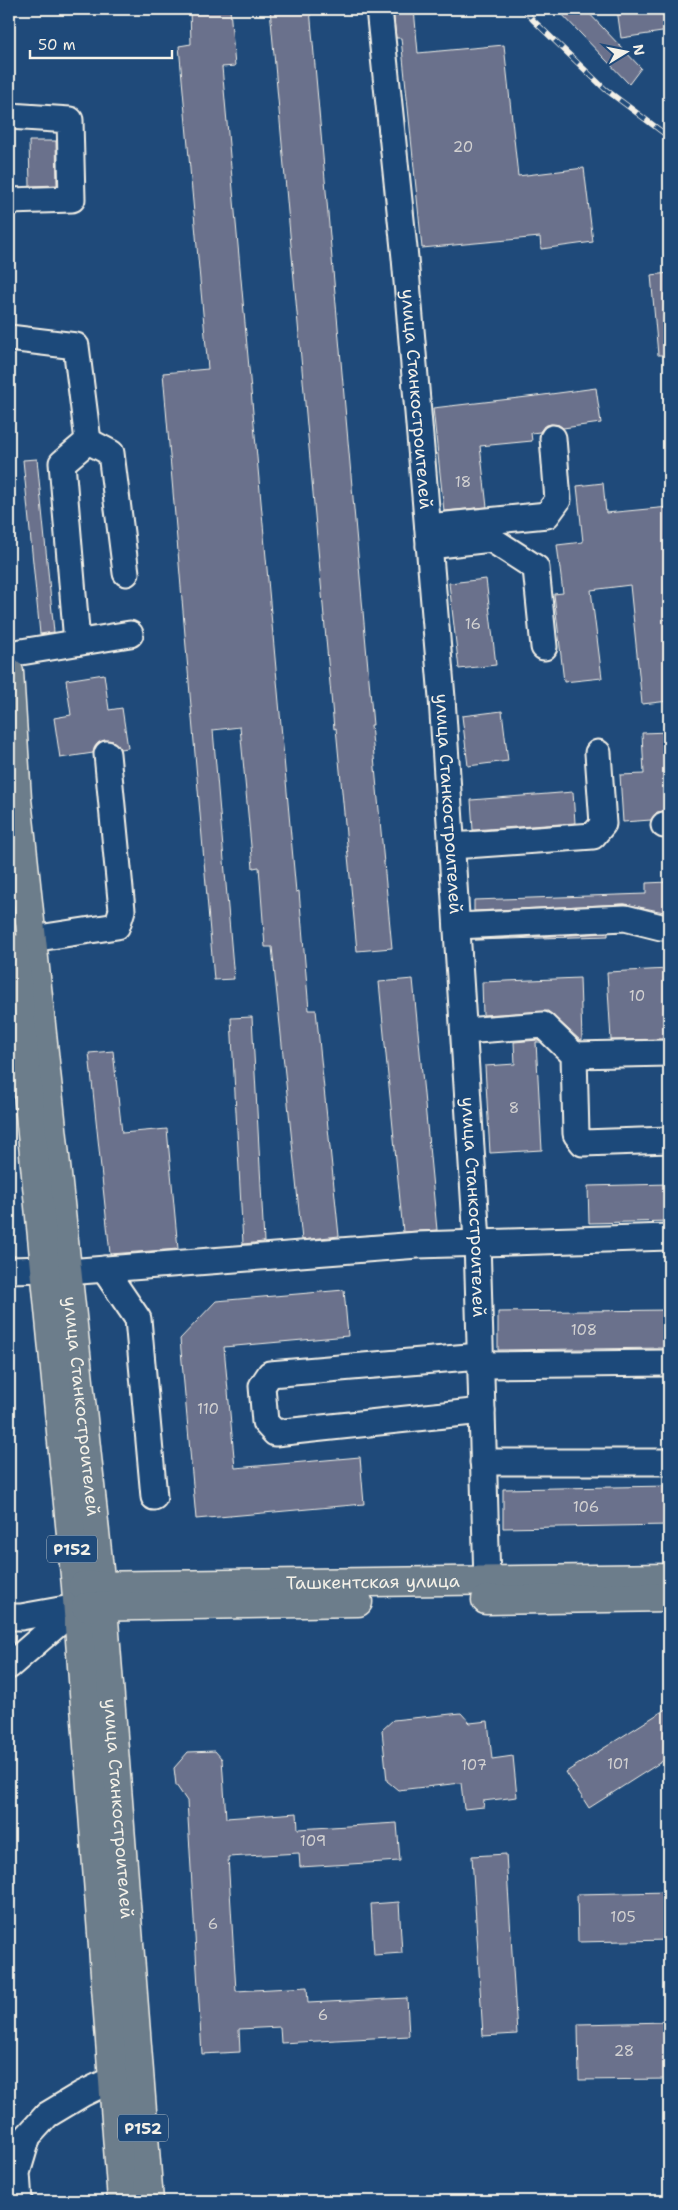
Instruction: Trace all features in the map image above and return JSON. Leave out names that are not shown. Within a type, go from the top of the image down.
[{"type":"main road","name":"улица Станкостроителей","points":[[9,672],[13,799],[32,939],[57,1270],[149,2201]]},
{"type":"main road","name":"улица Станкостроителей","points":[[9,897],[57,1270]]},
{"type":"main road","name":"Ташкентская улица","points":[[89,1596],[536,1589],[669,1578]]},
{"type":"main road","name":"Ташкентская улица","points":[[536,1589],[669,1597]]},
{"type":"main road","name":"улица Станкостроителей","points":[[89,1596],[113,2079],[122,2201]]},
{"type":"street","name":"улица Станкостроителей","points":[[379,9],[405,258],[452,846],[478,1241],[487,1590]]},
{"type":"street","points":[[9,116],[70,120],[72,199],[9,202]]},
{"type":"street","points":[[9,338],[76,346],[88,441]]},
{"type":"street","points":[[428,536],[547,515],[558,500],[553,438]]},
{"type":"street","points":[[88,441],[111,453],[126,573]]},
{"type":"street","points":[[77,642],[62,463],[88,441]]},
{"type":"street","points":[[428,536],[491,539],[536,568],[544,647]]},
{"type":"street","points":[[9,654],[130,634]]},
{"type":"street","points":[[452,846],[594,836],[603,824],[598,753]]},
{"type":"street","points":[[32,939],[116,926],[122,910],[107,754]]},
{"type":"street","points":[[457,926],[625,918],[661,927],[669,927]]},
{"type":"street","points":[[464,1031],[543,1025],[574,1055],[576,1134],[584,1143],[669,1140]]},
{"type":"street","points":[[574,1055],[669,1053]]},
{"type":"street","points":[[9,1270],[104,1269],[478,1241],[669,1237]]},
{"type":"street","points":[[104,1269],[138,1319],[154,1497]]},
{"type":"street","points":[[482,1411],[275,1433],[265,1422],[262,1386],[270,1374],[480,1360],[669,1363]]},
{"type":"street","points":[[483,1462],[669,1462]]},
{"type":"street","points":[[9,1617],[21,1617],[89,1596]]},
{"type":"street","points":[[9,1666],[89,1596]]},
{"type":"street","points":[[19,2201],[17,2173],[28,2136],[47,2115],[82,2094],[113,2079]]},
{"type":"building","points":[[190,9],[230,9],[235,66],[222,67],[296,892],[299,891],[309,1010],[316,1010],[339,1236],[302,1240],[272,947],[265,947],[259,867],[253,868],[240,727],[213,730],[234,979],[214,980],[163,373],[208,369],[179,46],[191,44]]},
{"type":"building","points":[[270,9],[310,9],[373,725],[371,725],[392,948],[357,951],[336,728],[334,729]]},
{"type":"building","points":[[393,9],[414,9],[418,53],[504,45],[518,176],[584,168],[593,242],[541,249],[540,237],[422,248],[401,38],[396,38]]},
{"type":"building","points":[[557,9],[585,9],[641,68],[629,84]]},
{"type":"building","points":[[617,9],[669,9],[669,31],[621,38]]},
{"type":"building","points":[[29,141],[56,141],[57,185],[30,186]]},
{"type":"building","points":[[669,273],[669,355],[658,355],[651,275]]},
{"type":"building","points":[[596,388],[601,423],[563,428],[559,425],[551,424],[544,426],[540,432],[531,433],[532,441],[480,446],[487,507],[444,511],[433,408]]},
{"type":"building","points":[[37,459],[54,632],[40,634],[23,460]]},
{"type":"building","points":[[603,483],[606,513],[669,507],[669,701],[642,704],[630,585],[591,590],[602,678],[564,682],[554,594],[563,593],[557,545],[583,542],[577,486]]},
{"type":"building","points":[[486,579],[496,665],[459,669],[449,583]]},
{"type":"building","points":[[104,674],[109,710],[122,708],[128,748],[120,749],[113,741],[105,740],[98,743],[93,753],[60,758],[54,718],[71,715],[66,680]]},
{"type":"building","points":[[502,711],[508,761],[468,766],[462,716]]},
{"type":"building","points":[[669,732],[669,811],[657,812],[651,820],[623,822],[620,775],[644,774],[642,733]]},
{"type":"building","points":[[573,792],[575,823],[473,830],[471,800]]},
{"type":"building","points":[[669,882],[669,913],[624,904],[474,911],[474,900],[646,894],[646,883]]},
{"type":"building","points":[[608,933],[608,936],[475,940]]},
{"type":"building","points":[[669,969],[669,1039],[611,1040],[607,972]]},
{"type":"building","points":[[580,978],[582,1040],[548,1011],[483,1015],[482,982]]},
{"type":"building","points":[[413,979],[437,1230],[403,1232],[379,982]]},
{"type":"building","points":[[252,1017],[264,1242],[243,1244],[231,1018]]},
{"type":"building","points":[[538,1040],[540,1042],[536,1042],[542,1150],[490,1153],[485,1066],[515,1064],[514,1042]]},
{"type":"building","points":[[113,1051],[122,1133],[167,1129],[178,1249],[110,1254],[89,1053]]},
{"type":"building","points":[[669,1184],[669,1221],[589,1223],[588,1186]]},
{"type":"building","points":[[344,1290],[348,1336],[224,1347],[235,1468],[360,1457],[364,1504],[196,1519],[180,1339],[216,1301]]},
{"type":"building","points":[[669,1310],[669,1348],[498,1350],[498,1312]]},
{"type":"building","points":[[669,1486],[669,1525],[503,1528],[503,1489]]},
{"type":"building","points":[[669,1707],[669,1757],[589,1808],[566,1772]]},
{"type":"building","points":[[461,1713],[470,1723],[488,1721],[492,1759],[513,1756],[517,1797],[483,1801],[484,1807],[464,1809],[461,1783],[398,1790],[387,1781],[382,1730],[393,1720]]},
{"type":"building","points":[[215,1751],[222,1759],[226,1818],[297,1813],[298,1829],[397,1823],[400,1861],[300,1867],[299,1853],[228,1857],[236,1991],[307,1987],[308,2003],[407,1998],[409,2036],[281,2043],[280,2027],[239,2029],[240,2052],[202,2054],[187,1801],[176,1785],[174,1768],[188,1752]]},
{"type":"building","points":[[506,1854],[517,2034],[483,2036],[472,1856]]},
{"type":"building","points":[[669,1892],[669,1940],[578,1942],[577,1894]]},
{"type":"building","points":[[399,1902],[402,1953],[374,1955],[371,1904]]},
{"type":"building","points":[[669,2022],[669,2079],[579,2080],[578,2024]]},
{"type":"railway","points":[[524,9],[533,20],[605,89],[669,137]]}]
